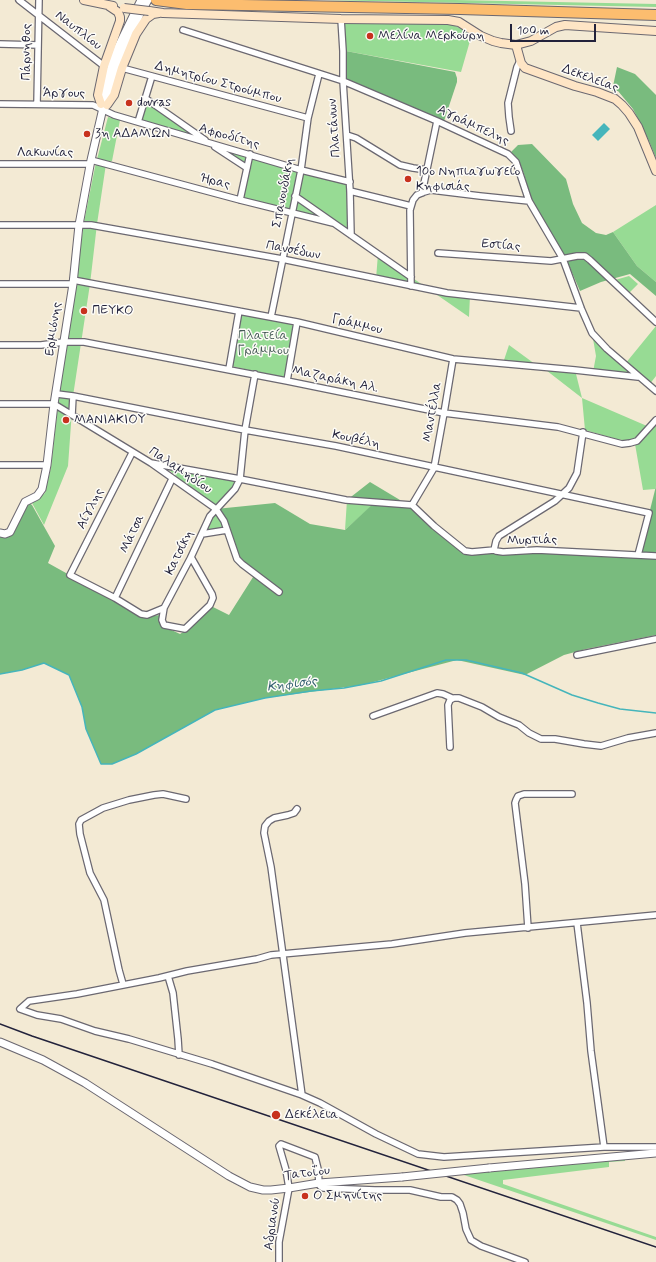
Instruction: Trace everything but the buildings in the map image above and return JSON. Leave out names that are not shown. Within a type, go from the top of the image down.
[{"type":"highway","points":[[156,0],[187,4],[436,8],[656,15]]},
{"type":"highway","points":[[639,15],[656,19]]},
{"type":"main road","points":[[84,0],[109,6],[163,13],[455,21],[486,38],[502,43],[516,45],[531,41],[556,27],[565,25],[656,31]]},
{"type":"main road","points":[[109,6],[118,12],[120,21],[104,66],[98,95],[103,107],[114,95],[122,68],[136,34],[144,21],[153,14],[163,13]]},
{"type":"main road","points":[[516,45],[520,61]]},
{"type":"main road","name":"Δεκελείας","points":[[520,61],[528,70],[615,99],[629,113],[638,127],[656,171]]},
{"type":"street","name":"Ναυπλίου","points":[[19,0],[104,66]]},
{"type":"street","name":"Πάρνηθος","points":[[37,104],[39,0]]},
{"type":"street","name":"Ερμιόνης","points":[[0,533],[5,534],[10,532],[25,502],[40,494],[42,489],[47,465],[54,404],[57,394],[80,225],[91,162],[110,70],[118,47],[141,0]]},
{"type":"street","name":"Ερμιόνης","points":[[103,107],[134,26],[148,0]]},
{"type":"street","name":"Πλατάνων","points":[[341,19],[350,182],[351,235]]},
{"type":"street","name":"Αγράμπελης","points":[[184,30],[344,81],[501,150],[513,158],[521,176],[529,201],[563,259],[590,328],[600,344],[656,391]]},
{"type":"street","points":[[0,44],[38,44]]},
{"type":"street","points":[[511,131],[508,103],[517,67],[520,61]]},
{"type":"street","name":"Δημητρίου Στρούμπου","points":[[122,68],[308,118]]},
{"type":"street","name":"Σπανουδάκη","points":[[271,317],[301,170],[308,118],[319,74]]},
{"type":"street","points":[[138,122],[152,76]]},
{"type":"street","points":[[145,98],[247,168]]},
{"type":"street","name":"Άργους","points":[[0,104],[93,105],[103,107]]},
{"type":"street","name":"Αφροδίτης","points":[[103,107],[114,115],[301,170],[350,182]]},
{"type":"street","points":[[423,192],[437,121]]},
{"type":"street","points":[[347,135],[356,138],[400,165],[427,170]]},
{"type":"street","points":[[240,200],[250,154]]},
{"type":"street","name":"Λακωνίας","points":[[0,164],[91,162]]},
{"type":"street","name":"Ήρας","points":[[91,162],[333,223]]},
{"type":"street","points":[[411,286],[410,216],[414,198],[429,190],[529,201]]},
{"type":"street","points":[[350,191],[411,206]]},
{"type":"street","name":"Ήρας","points":[[295,196],[411,277]]},
{"type":"street","name":"Πανσέδων","points":[[0,225],[80,225],[100,227],[282,259],[447,293],[581,308]]},
{"type":"street","name":"Εστίας","points":[[438,252],[543,261],[553,261],[582,256],[588,258],[656,322]]},
{"type":"street","name":"Γράμμου","points":[[0,284],[73,282],[297,322],[453,359],[639,377]]},
{"type":"street","points":[[228,369],[239,311]]},
{"type":"street","points":[[287,381],[297,322]]},
{"type":"street","name":"Μαζαράκη Αλ.","points":[[0,345],[41,346],[64,342],[84,342],[255,374],[444,413],[558,427],[583,432],[622,444],[630,443],[640,438],[656,420]]},
{"type":"street","name":"Μαντέλλα","points":[[434,468],[453,359]]},
{"type":"street","name":"Παλαμηδίου","points":[[54,404],[132,453],[152,463],[172,479],[216,509],[235,489],[240,479],[245,430],[255,374]]},
{"type":"street","name":"Κουβέλη","points":[[57,394],[336,446],[649,513],[638,555]]},
{"type":"street","points":[[72,415],[73,396]]},
{"type":"street","points":[[0,404],[54,404]]},
{"type":"street","name":"Μυρτιάς","points":[[583,432],[577,473],[572,485],[564,495],[499,536],[494,550],[503,552],[537,550],[656,556]]},
{"type":"street","name":"Αίγλης","points":[[116,598],[70,575],[132,453]]},
{"type":"street","points":[[152,463],[352,501],[412,505],[434,526],[465,551],[494,550]]},
{"type":"street","points":[[0,465],[47,465]]},
{"type":"street","points":[[412,505],[434,468]]},
{"type":"street","name":"Μάτσα","points":[[116,598],[172,479]]},
{"type":"street","points":[[216,509],[224,521],[237,559],[279,592]]},
{"type":"street","name":"Κατσίκη","points":[[164,608],[191,557],[210,516],[216,509]]},
{"type":"street","points":[[202,534],[227,530]]},
{"type":"street","points":[[116,598],[145,615],[164,608],[162,620],[164,625],[185,629],[212,601],[212,594],[191,557]]},
{"type":"street","points":[[577,655],[656,639]]},
{"type":"street","points":[[374,716],[436,693],[468,701],[499,717],[519,725],[529,733],[541,739],[555,738],[601,746],[628,738],[656,733]]},
{"type":"street","points":[[450,747],[448,705],[452,698]]},
{"type":"street","points":[[123,984],[104,900],[90,873],[80,834],[79,824],[81,820],[103,808],[129,800],[164,794],[186,799]]},
{"type":"street","points":[[528,928],[525,884],[515,803],[518,796],[524,794],[572,794]]},
{"type":"street","points":[[297,809],[294,813],[288,816],[274,818],[269,821],[265,826],[264,833],[271,868],[302,1095]]},
{"type":"street","points":[[656,915],[465,933],[392,944],[271,955],[77,994],[29,1001],[20,1009],[37,1015],[61,1019],[81,1027],[129,1039],[212,1064],[302,1095],[320,1103],[376,1134],[409,1150],[427,1156],[444,1157],[604,1147],[656,1147]]},
{"type":"street","points":[[577,923],[591,1051],[604,1147]]},
{"type":"street","points":[[168,976],[173,992],[179,1055]]},
{"type":"street","name":"Τατοΐου","points":[[0,1042],[43,1060],[85,1083],[244,1185],[263,1190],[289,1188],[319,1183],[402,1177],[656,1153]]},
{"type":"street","points":[[289,1188],[286,1170],[279,1146],[281,1144],[315,1157],[319,1183],[323,1188],[410,1190],[441,1197],[452,1197],[458,1200],[460,1204],[466,1229],[471,1240],[481,1246],[525,1262]]},
{"type":"street","name":"Αδριανού","points":[[279,1262],[279,1242],[289,1188]]},
{"type":"green space","points":[[323,0],[455,0],[656,4],[656,7]]},
{"type":"green space","points":[[344,23],[451,24],[472,34],[461,72],[346,51]]},
{"type":"green space","points":[[346,51],[455,72],[457,82],[444,121],[346,79]]},
{"type":"green space","points":[[617,67],[635,74],[656,95],[656,158],[633,109],[618,91],[612,91]]},
{"type":"green space","points":[[145,98],[206,142],[138,122]]},
{"type":"green space","points":[[108,117],[120,120],[112,161],[106,164],[73,396],[68,466],[44,525],[32,503],[45,493],[51,467],[58,405],[84,222],[95,167]]},
{"type":"green space","points":[[210,144],[350,182],[350,229],[240,200],[247,168]]},
{"type":"green space","points":[[532,144],[566,179],[573,204],[582,223],[596,233],[606,235],[613,232],[637,266],[656,282],[656,296],[630,274],[601,282],[580,291],[564,254],[530,197],[519,161],[511,152],[518,145]]},
{"type":"green space","points":[[656,205],[656,282],[637,266],[613,232]]},
{"type":"green space","points":[[378,254],[430,290],[376,279]]},
{"type":"green space","points":[[629,276],[638,284],[629,293],[615,280]]},
{"type":"green space","points":[[430,290],[470,296],[469,317]]},
{"type":"green space","name":"Πλατεία Γράμμου","points":[[239,311],[297,322],[285,378],[231,366]]},
{"type":"green space","points":[[656,326],[656,376],[649,385],[639,377],[593,372],[596,356],[592,333],[625,364]]},
{"type":"green space","points":[[509,345],[539,367],[503,363]]},
{"type":"green space","points":[[542,367],[575,370],[582,398]]},
{"type":"green space","points":[[582,398],[647,426],[638,437],[629,441],[616,439],[585,430]]},
{"type":"green space","points":[[656,422],[656,486],[655,489],[643,490],[635,444]]},
{"type":"green space","points":[[164,466],[240,479],[216,509]]},
{"type":"green space","points":[[370,482],[400,500],[378,502],[410,507],[464,553],[496,554],[639,554],[656,486],[656,635],[564,655],[525,675],[457,660],[362,685],[265,698],[215,710],[136,754],[112,764],[101,764],[86,729],[82,707],[69,675],[44,663],[22,670],[0,674],[0,536],[4,537],[28,502],[32,505],[55,546],[48,563],[145,617],[160,615],[163,626],[180,634],[194,625],[211,606],[229,615],[255,574],[242,563],[234,552],[230,528],[226,518],[216,509],[275,503],[310,524],[345,530],[375,502],[347,500]]},
{"type":"green space","points":[[347,500],[376,502],[345,530]]},
{"type":"green space","points":[[216,509],[225,530],[203,533]]},
{"type":"green space","points":[[625,1159],[625,1161],[609,1162],[609,1167],[503,1180],[503,1184],[656,1237],[656,1240],[461,1174]]},
{"type":"water","points":[[604,123],[610,129],[598,141],[592,135]]},
{"type":"waterway","name":"Κηφισός","points":[[0,674],[22,670],[44,663],[69,675],[82,707],[86,729],[101,764],[112,764],[136,754],[215,710],[265,698],[344,688],[381,681],[446,660],[466,660],[522,673],[572,695],[598,703],[620,709],[656,713]]},
{"type":"railway","points":[[0,1024],[656,1247]]},
{"type":"place","name":"Μελίνα Μερκούρη","points":[[370,36]]},
{"type":"place","name":"dovras","points":[[129,103]]},
{"type":"place","name":"3η ΑΔΑΜΩΝ","points":[[87,134]]},
{"type":"place","name":"10ο Νηπιαγωγείο Κηφισιάς","points":[[408,179]]},
{"type":"place","name":"ΠΕΥΚΟ","points":[[84,311]]},
{"type":"place","name":"ΜΑΝΙΑΚΙΟΥ","points":[[66,420]]},
{"type":"place","name":"Δεκέλεια","points":[[276,1115]]},
{"type":"place","name":"Ο Σμηνίτης","points":[[305,1196]]}]
